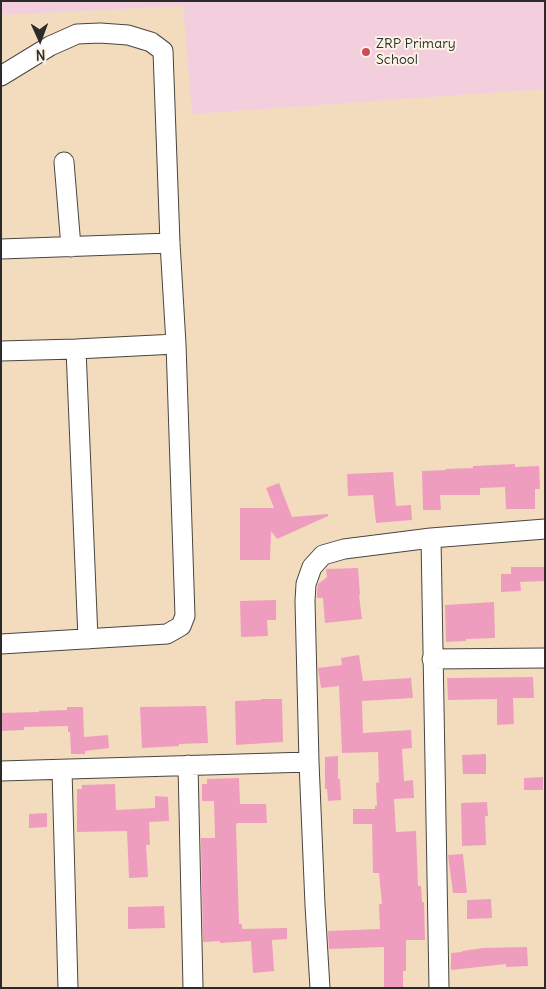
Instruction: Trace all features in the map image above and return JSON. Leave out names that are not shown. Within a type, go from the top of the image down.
[{"type":"street","points":[[1,76],[50,46],[77,34],[100,32],[128,35],[151,42],[163,51],[170,243],[176,344],[185,616],[181,626],[166,634],[1,644]]},
{"type":"street","points":[[64,162],[71,247]]},
{"type":"street","points":[[1,250],[170,243]]},
{"type":"street","points":[[1,351],[176,344]]},
{"type":"street","points":[[76,349],[88,639]]},
{"type":"street","points":[[320,988],[314,895],[305,601],[306,584],[312,567],[323,555],[344,549],[431,538],[545,529]]},
{"type":"street","points":[[431,538],[439,988]]},
{"type":"street","points":[[432,659],[545,658]]},
{"type":"street","points":[[1,771],[309,762]]},
{"type":"street","points":[[188,765],[193,988]]},
{"type":"street","points":[[62,770],[68,988]]},
{"type":"shaded area","name":"ZRP Primary School","points":[[1,1],[545,1],[545,89],[192,114],[183,6],[1,15]]},
{"type":"building","points":[[515,464],[515,467],[539,466],[540,489],[535,489],[535,509],[506,509],[505,487],[480,488],[480,495],[440,495],[441,510],[423,510],[422,471]]},
{"type":"building","points":[[393,472],[396,506],[411,505],[412,520],[376,523],[373,495],[348,496],[347,474]]},
{"type":"building","points":[[279,483],[292,517],[328,514],[328,516],[277,539],[271,531],[270,560],[240,560],[240,508],[274,508],[266,488]]},
{"type":"building","points":[[511,567],[545,567],[545,581],[520,582],[521,591],[501,592],[501,574],[511,574]]},
{"type":"building","points":[[358,568],[362,619],[325,623],[323,598],[317,598],[317,594],[318,584],[327,577],[326,569]]},
{"type":"building","points":[[276,600],[276,620],[267,620],[268,636],[241,637],[240,601]]},
{"type":"building","points":[[494,602],[495,638],[446,642],[445,605]]},
{"type":"building","points":[[359,655],[363,681],[411,678],[413,698],[362,701],[363,733],[411,730],[412,748],[402,749],[404,781],[413,780],[414,798],[394,799],[396,832],[416,831],[418,886],[421,886],[422,902],[424,902],[425,940],[406,940],[406,971],[403,971],[403,988],[384,988],[384,947],[329,949],[328,931],[380,929],[379,904],[382,904],[379,873],[373,873],[372,824],[353,824],[353,809],[375,809],[375,806],[377,806],[376,783],[379,782],[378,752],[342,753],[339,686],[321,688],[318,668],[342,665],[341,658]]},
{"type":"building","points":[[533,677],[534,698],[513,698],[514,724],[497,725],[497,699],[448,700],[447,678]]},
{"type":"building","points":[[282,699],[283,742],[236,745],[235,701]]},
{"type":"building","points":[[206,706],[208,743],[142,748],[140,707]]},
{"type":"building","points":[[67,707],[83,707],[84,737],[108,735],[109,748],[85,751],[85,754],[71,754],[68,726],[24,727],[24,730],[1,731],[1,713],[67,710]]},
{"type":"building","points":[[486,754],[486,774],[463,774],[462,755]]},
{"type":"building","points":[[338,756],[338,779],[340,779],[341,800],[328,801],[327,789],[325,789],[325,757]]},
{"type":"building","points":[[543,777],[543,790],[524,790],[524,778]]},
{"type":"building","points":[[239,778],[240,804],[266,804],[267,823],[237,823],[236,825],[239,924],[242,924],[242,929],[287,928],[287,939],[272,940],[274,971],[253,973],[251,941],[203,942],[201,838],[215,838],[214,801],[202,801],[202,784],[207,784],[207,779]]},
{"type":"building","points":[[115,784],[116,810],[155,808],[155,796],[168,797],[169,821],[149,822],[150,845],[146,845],[148,877],[129,878],[127,831],[77,832],[77,789],[82,789],[82,785]]},
{"type":"building","points":[[487,802],[488,816],[485,816],[486,845],[462,846],[461,803]]},
{"type":"building","points":[[47,813],[47,827],[29,828],[29,814]]},
{"type":"building","points":[[463,854],[467,893],[453,893],[448,855]]},
{"type":"building","points":[[491,899],[492,918],[467,919],[467,900]]},
{"type":"building","points":[[164,906],[165,928],[128,929],[128,907]]},
{"type":"building","points":[[527,947],[528,966],[506,967],[506,964],[451,970],[451,953],[483,948]]},
{"type":"place","name":"ZRP Primary School","points":[[366,52]]}]
